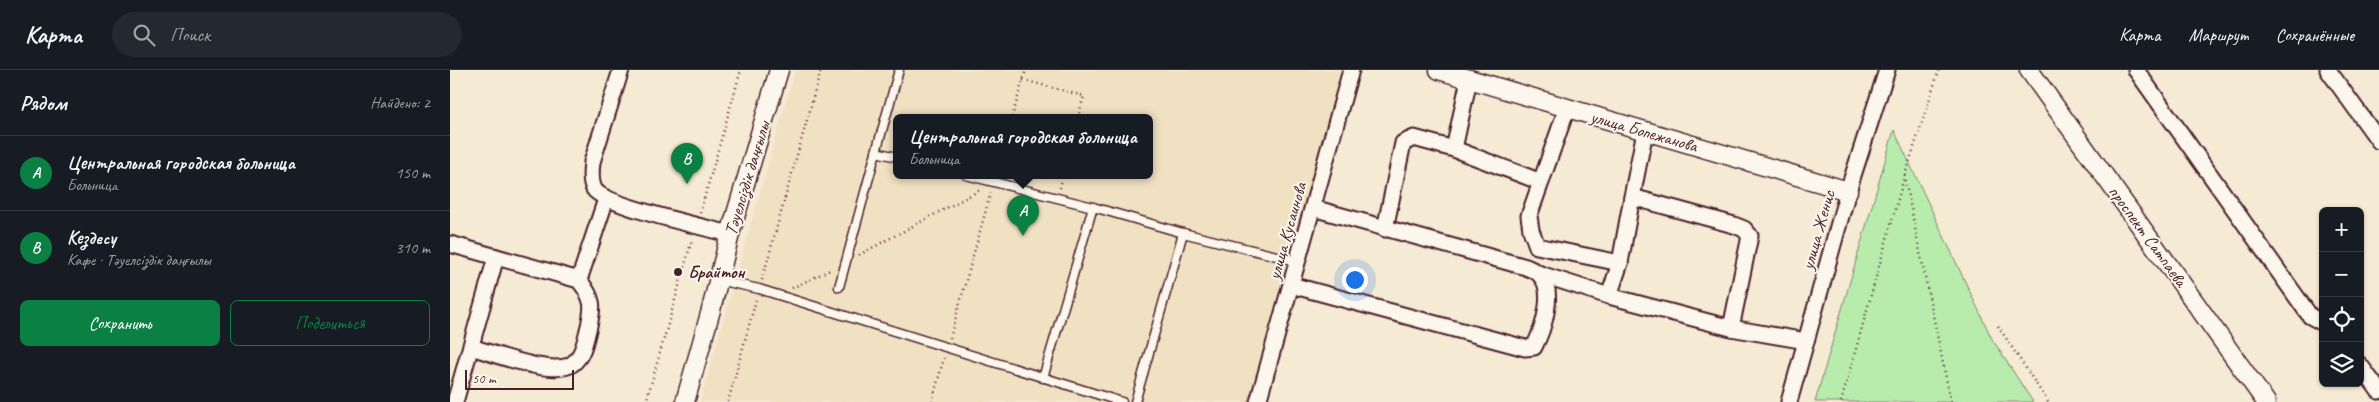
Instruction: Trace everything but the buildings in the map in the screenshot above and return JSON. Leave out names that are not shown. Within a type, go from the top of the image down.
[{"type":"street","points":[[621,70],[592,162],[591,175],[595,190],[606,199],[730,234]]},
{"type":"street","name":"Тәуелсіздік даңғылы","points":[[685,402],[730,234],[779,70]]},
{"type":"street","name":"улица Кусаинова","points":[[1258,402],[1351,70]]},
{"type":"street","name":"улица Бопежанова","points":[[1439,70],[1848,192]]},
{"type":"street","name":"улица Женис","points":[[1789,402],[1848,192],[1887,70]]},
{"type":"street","name":"проспект Сатпаева","points":[[2029,70],[2266,402]]},
{"type":"street","points":[[2136,70],[2310,316],[2319,321]]},
{"type":"street","points":[[2328,70],[2379,141]]},
{"type":"street","points":[[1454,149],[1469,79]]},
{"type":"street","points":[[1566,108],[1530,216],[1531,230],[1537,246],[1620,263]]},
{"type":"street","points":[[1609,296],[1620,263],[1645,131]]},
{"type":"street","points":[[1385,228],[1403,143],[1414,138],[1454,149],[1541,182]]},
{"type":"street","points":[[1632,198],[1734,225],[1744,229],[1750,236],[1731,328]]},
{"type":"street","points":[[579,280],[606,199]]},
{"type":"street","points":[[1313,208],[1526,267],[1540,274],[1609,296],[1731,328],[1806,341]]},
{"type":"street","points":[[450,244],[579,280],[590,292],[593,303],[582,353],[574,363],[565,367],[545,367],[471,347]]},
{"type":"street","points":[[456,402],[496,257]]},
{"type":"street","points":[[1291,285],[1525,348],[1534,347],[1538,340],[1547,302],[1547,286],[1540,274]]},
{"type":"street","points":[[2364,370],[2379,391]]},
{"type":"lane","points":[[839,287],[899,70]]},
{"type":"lane","points":[[876,152],[893,156]]},
{"type":"lane","points":[[982,179],[1093,207],[1183,233],[1297,261]]},
{"type":"lane","points":[[1043,378],[1093,207]]},
{"type":"lane","points":[[1135,402],[1183,233]]},
{"type":"lane","points":[[718,280],[759,289],[1122,402]]},
{"type":"path","points":[[728,402],[821,70]]},
{"type":"path","points":[[1013,114],[1026,70]]},
{"type":"path","points":[[1841,402],[1904,178],[1939,70]]},
{"type":"path","points":[[1023,80],[1084,96],[1079,114]]},
{"type":"path","points":[[1904,178],[1951,402]]},
{"type":"path","points":[[778,295],[846,263],[994,182]]},
{"type":"path","points":[[932,402],[994,182]]},
{"type":"path","points":[[1998,326],[2048,402]]},
{"type":"shaded area","points":[[795,70],[1345,70],[1251,402],[700,402]]},
{"type":"green space","points":[[1894,130],[1992,339],[2033,402],[1815,402]]},
{"type":"place","name":"Кездесу","points":[[687,184]]},
{"type":"place","name":"Центральная городская больница","points":[[1023,236]]},
{"type":"place","name":"Брайтон","points":[[678,272]]}]
